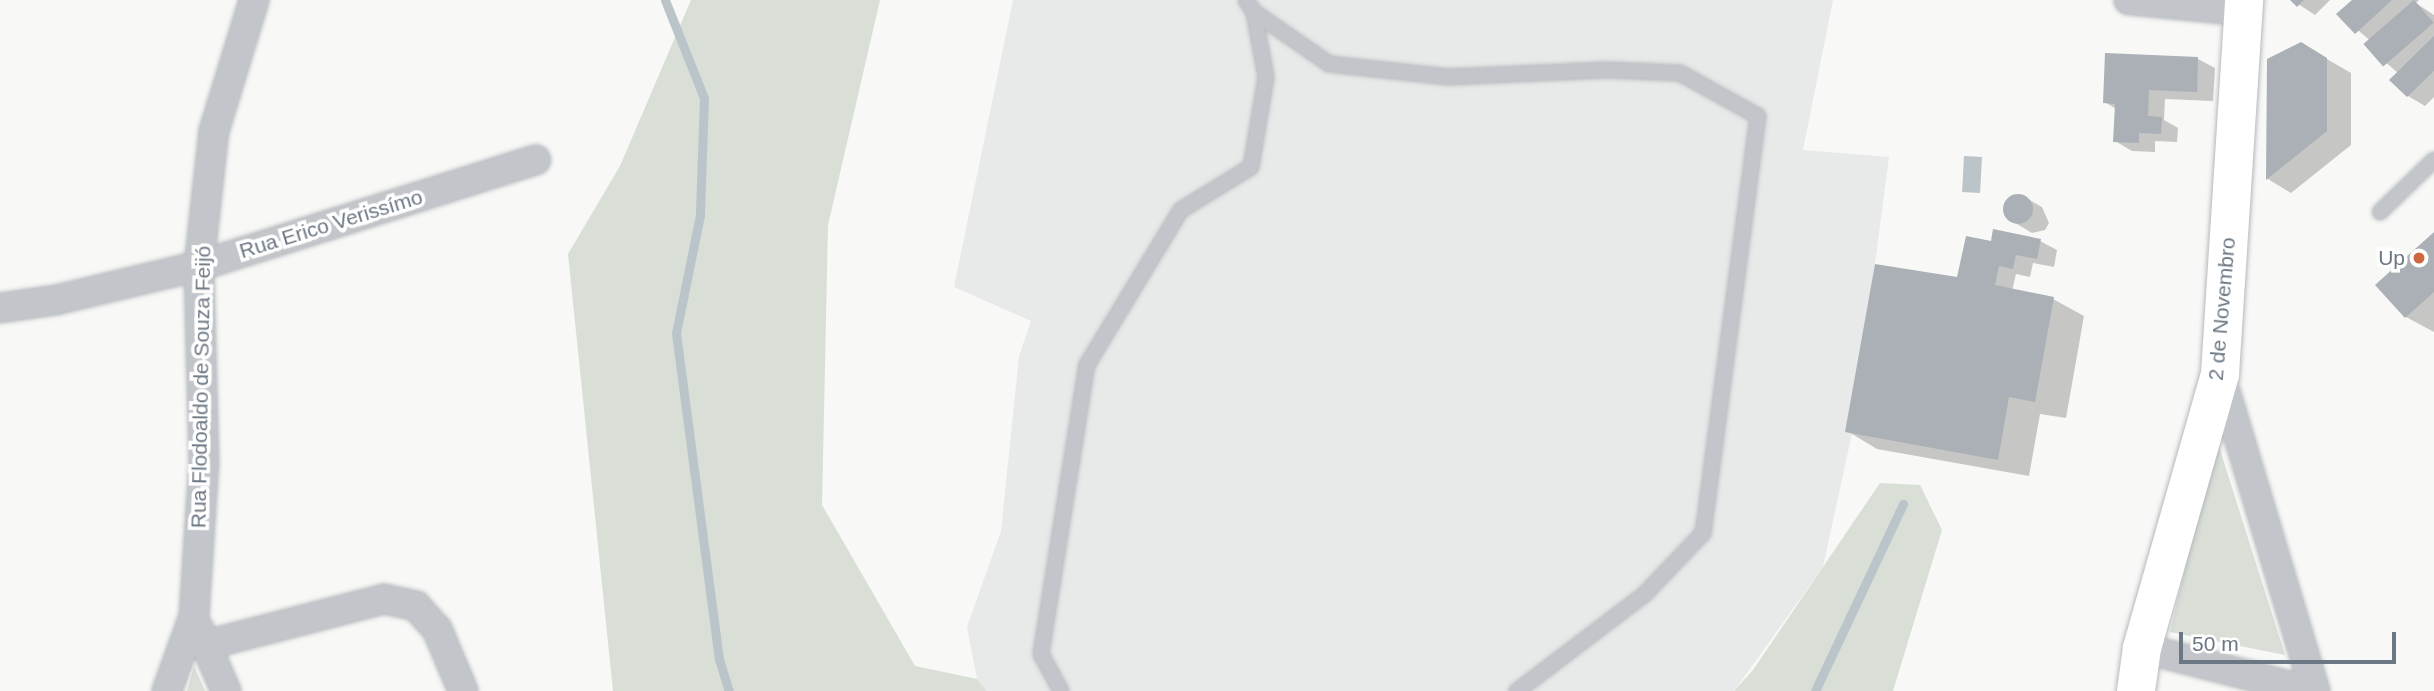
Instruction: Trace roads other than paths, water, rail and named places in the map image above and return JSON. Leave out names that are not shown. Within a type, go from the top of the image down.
[{"type":"street","name":"Rua Flodoaldo de Souza Feijó","points":[[167,691],[194,616],[204,463],[200,266],[214,131],[254,0]]},
{"type":"street","points":[[2129,0],[2244,6]]},
{"type":"street","name":"2 de Novembro","points":[[2136,691],[2142,648],[2220,374],[2244,6]]},
{"type":"street","name":"Rua Erico Verissímo","points":[[0,308],[56,300],[200,266],[536,160]]},
{"type":"street","points":[[2220,374],[2315,691]]},
{"type":"street","points":[[206,645],[384,599],[416,606],[437,629],[463,691]]},
{"type":"street","points":[[194,616],[226,691]]},
{"type":"street","points":[[2142,648],[2309,691]]},
{"type":"lane","points":[[1061,691],[1041,654],[1087,365],[1181,210],[1251,167],[1266,77],[1250,6]]},
{"type":"lane","points":[[1250,6],[1329,64],[1448,78],[1607,70],[1679,73],[1758,116],[1703,533],[1645,594],[1517,691]]},
{"type":"lane","points":[[2380,212],[2434,159]]},
{"type":"waterway","points":[[665,0],[704,98],[700,215],[676,333],[719,659],[729,691]]},
{"type":"waterway","points":[[1815,691],[1903,504]]},
{"type":"place","name":"Up","points":[[2419,258]]}]
